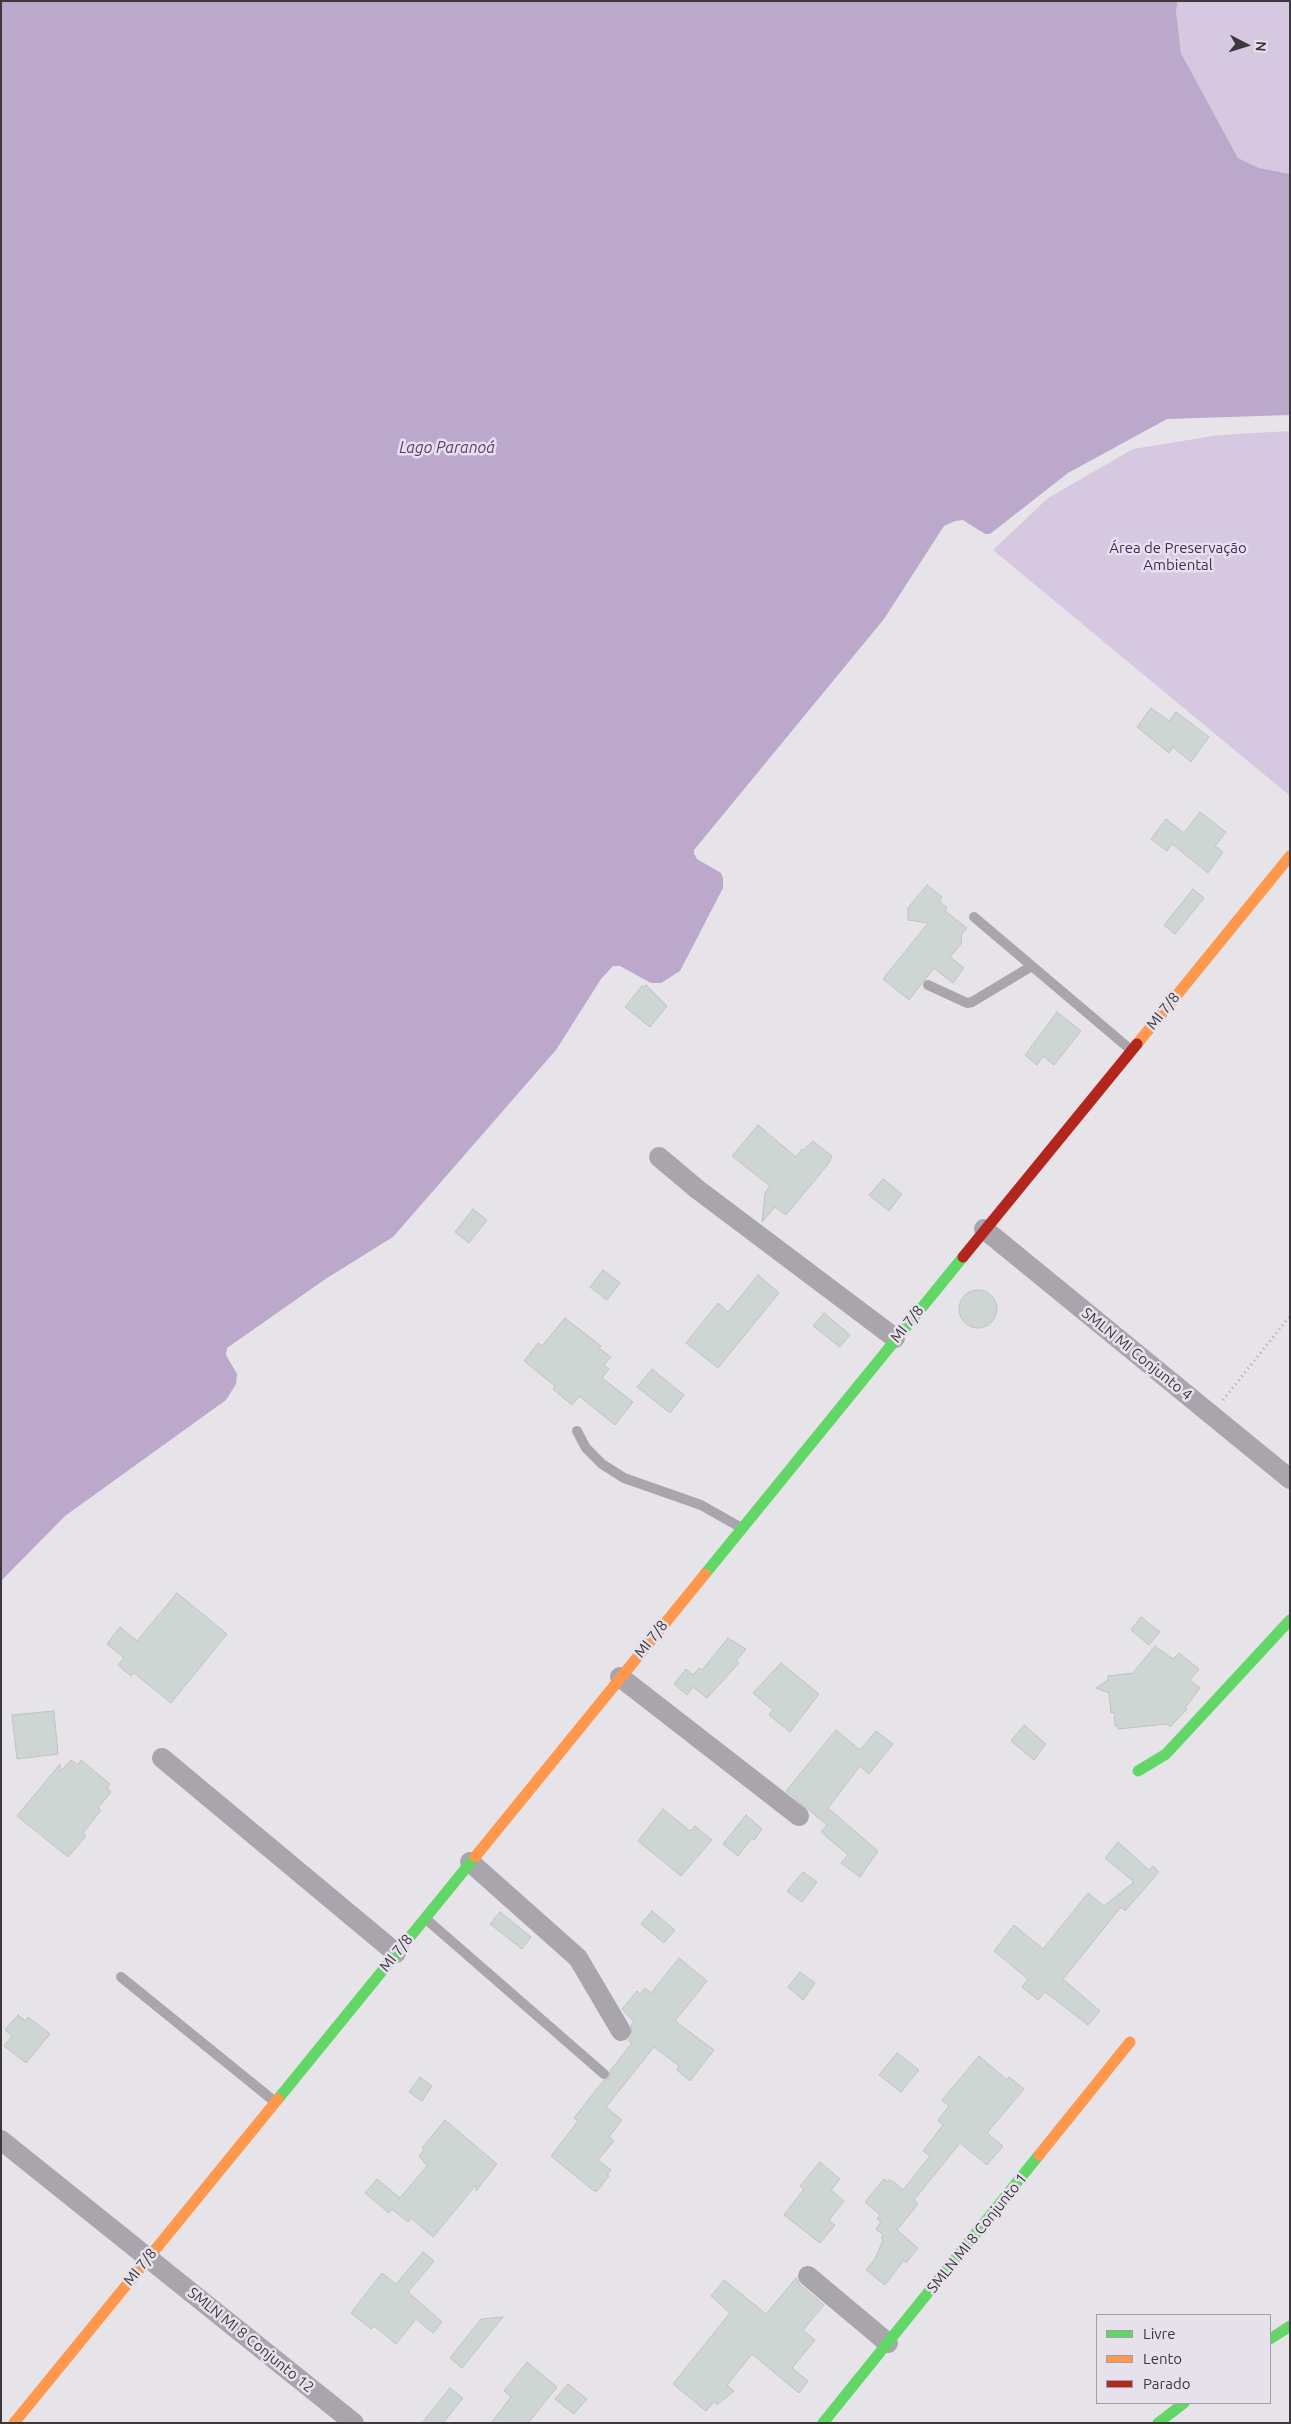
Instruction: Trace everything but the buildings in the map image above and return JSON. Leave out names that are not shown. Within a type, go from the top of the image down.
[{"type":"street","name":"MI 7/8","points":[[14,2423],[984,1228],[1290,856]]},
{"type":"street","points":[[659,1157],[697,1189],[895,1338]]},
{"type":"street","name":"SMLN MI Conjunto 4","points":[[984,1228],[1290,1479]]},
{"type":"street","points":[[1138,1771],[1166,1754],[1290,1620]]},
{"type":"street","points":[[620,1677],[799,1816]]},
{"type":"street","points":[[162,1758],[396,1953]]},
{"type":"street","points":[[470,1862],[578,1958],[621,2031]]},
{"type":"street","name":"SMLN MI 8 Conjunto 1","points":[[823,2423],[1130,2042]]},
{"type":"street","name":"SMLN MI 8 Conjunto 12","points":[[1,2140],[354,2423]]},
{"type":"street","points":[[808,2276],[888,2343]]},
{"type":"street","points":[[1271,2338],[1290,2326]]},
{"type":"street","points":[[1158,2423],[1183,2404]]},
{"type":"lane","points":[[974,917],[1130,1050]]},
{"type":"lane","points":[[928,985],[966,1003],[972,1002],[1032,966]]},
{"type":"lane","points":[[577,1431],[586,1448],[602,1464],[624,1478],[701,1505],[741,1528]]},
{"type":"lane","points":[[424,1918],[604,2074]]},
{"type":"lane","points":[[122,1977],[275,2101]]},
{"type":"path","points":[[1212,1414],[1290,1316]]},
{"type":"green space","points":[[1178,1],[1290,1],[1290,174],[1259,168],[1238,158],[1181,53],[1176,11]]},
{"type":"green space","name":"Área de Preservação Ambiental","points":[[1290,431],[1290,796],[993,550],[1048,498],[1133,449],[1219,435]]},
{"type":"water","name":"Lago Paranoá","points":[[1,1],[1178,1],[1176,11],[1181,53],[1238,158],[1259,168],[1290,174],[1290,415],[1167,419],[1068,473],[990,534],[985,534],[963,520],[944,526],[884,619],[694,850],[697,859],[721,873],[723,888],[680,971],[661,983],[651,983],[620,966],[613,966],[601,979],[556,1050],[393,1237],[327,1278],[227,1348],[226,1355],[237,1374],[236,1384],[226,1400],[65,1516],[1,1581]]},
{"type":"traffic: fast","points":[[705,1574],[963,1257]]},
{"type":"traffic: fast","points":[[1138,1771],[1166,1754],[1290,1620]]},
{"type":"traffic: fast","points":[[278,2099],[475,1857]]},
{"type":"traffic: fast","points":[[823,2423],[1039,2155]]},
{"type":"traffic: fast","points":[[1271,2338],[1290,2326]]},
{"type":"traffic: fast","points":[[1158,2423],[1183,2404]]},
{"type":"traffic: slow","points":[[1137,1044],[1290,856]]},
{"type":"traffic: slow","points":[[475,1857],[705,1574]]},
{"type":"traffic: slow","points":[[1039,2155],[1130,2042]]},
{"type":"traffic: slow","points":[[14,2423],[278,2099]]},
{"type":"traffic: jam","points":[[963,1257],[1137,1044]]}]
